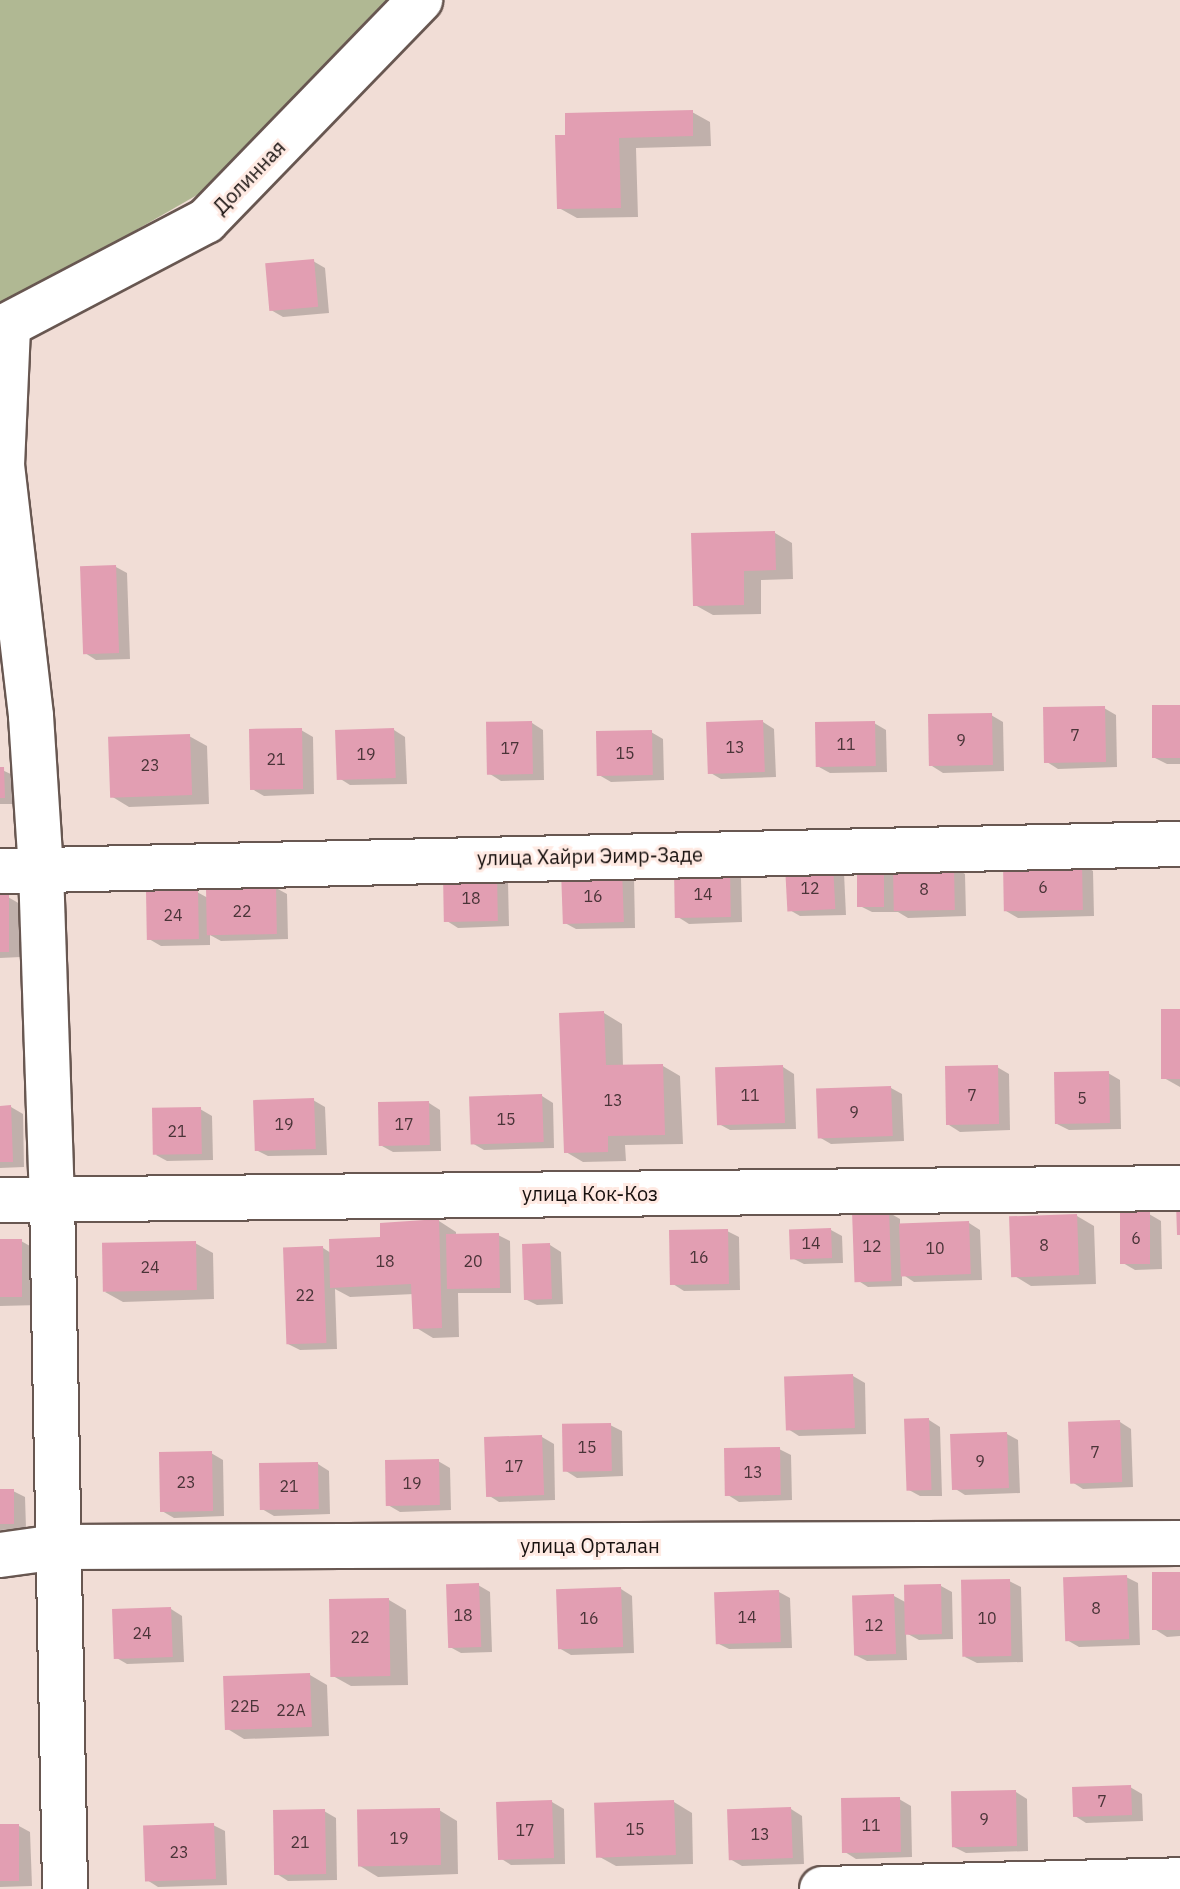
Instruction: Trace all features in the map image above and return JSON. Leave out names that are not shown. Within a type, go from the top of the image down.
[{"type":"street","name":"Долинная","points":[[4,329],[206,221],[420,0]]},
{"type":"street","points":[[4,329],[2,465],[31,716],[21,870],[52,1198],[65,1889]]},
{"type":"street","name":"улица Хайри Эимр-Заде","points":[[21,870],[1180,844]]},
{"type":"street","name":"улица Кок-Коз","points":[[0,1200],[1180,1188]]},
{"type":"street","name":"улица Орталан","points":[[0,1555],[58,1547],[1180,1543]]},
{"type":"street","points":[[822,1889],[1180,1880]]},
{"type":"green space","points":[[0,0],[391,0],[204,191],[9,303],[0,304]]},
{"type":"building","points":[[693,110],[693,136],[619,138],[621,208],[557,209],[555,135],[565,135],[565,113]]},
{"type":"building","points":[[314,259],[318,307],[269,311],[265,263]]},
{"type":"building","points":[[775,531],[776,570],[744,571],[744,605],[693,606],[691,533]]},
{"type":"building","points":[[116,565],[119,653],[83,654],[80,566]]},
{"type":"building","points":[[1152,705],[1180,705],[1180,758],[1152,758]]},
{"type":"building","points":[[1105,706],[1106,762],[1044,763],[1043,707]]},
{"type":"building","points":[[992,713],[993,765],[929,766],[928,714]]},
{"type":"building","points":[[763,720],[765,772],[708,774],[706,722]]},
{"type":"building","points":[[532,721],[533,774],[487,775],[486,722]]},
{"type":"building","points":[[875,721],[876,766],[816,767],[815,722]]},
{"type":"building","points":[[302,728],[303,789],[250,790],[249,729]]},
{"type":"building","points":[[394,728],[396,778],[337,780],[335,730]]},
{"type":"building","points":[[652,730],[653,775],[597,776],[596,731]]},
{"type":"building","points":[[190,734],[192,795],[110,798],[108,737]]},
{"type":"building","points":[[0,767],[4,767],[5,798],[0,798]]},
{"type":"building","points":[[1082,862],[1083,910],[1004,911],[1003,863]]},
{"type":"building","points":[[833,864],[835,909],[787,911],[785,867]]},
{"type":"building","points":[[954,865],[955,910],[894,911],[893,866]]},
{"type":"building","points":[[857,866],[884,866],[884,907],[857,907]]},
{"type":"building","points":[[622,869],[624,922],[563,924],[561,871]]},
{"type":"building","points":[[730,869],[731,917],[675,918],[674,870]]},
{"type":"building","points":[[497,873],[498,921],[444,922],[443,874]]},
{"type":"building","points":[[276,886],[277,934],[207,935],[206,887]]},
{"type":"building","points":[[198,890],[199,939],[147,940],[146,891]]},
{"type":"building","points":[[0,895],[9,895],[9,952],[0,952]]},
{"type":"building","points":[[1161,1009],[1180,1009],[1180,1079],[1161,1079]]},
{"type":"building","points":[[604,1011],[606,1065],[663,1064],[665,1135],[608,1136],[608,1152],[564,1153],[559,1013]]},
{"type":"building","points":[[783,1065],[785,1123],[717,1125],[715,1067]]},
{"type":"building","points":[[998,1065],[999,1124],[946,1125],[945,1066]]},
{"type":"building","points":[[1109,1071],[1110,1123],[1055,1124],[1054,1072]]},
{"type":"building","points":[[891,1086],[893,1136],[818,1139],[816,1089]]},
{"type":"building","points":[[542,1094],[544,1142],[471,1145],[469,1097]]},
{"type":"building","points":[[314,1098],[316,1149],[255,1151],[253,1100]]},
{"type":"building","points":[[429,1101],[430,1145],[379,1146],[378,1102]]},
{"type":"building","points":[[11,1105],[13,1162],[0,1162],[0,1106]]},
{"type":"building","points":[[201,1107],[202,1154],[153,1155],[152,1108]]},
{"type":"building","points":[[1176,1202],[1180,1202],[1180,1235],[1177,1235]]},
{"type":"building","points":[[889,1210],[891,1281],[855,1282],[852,1211]]},
{"type":"building","points":[[1120,1212],[1150,1212],[1150,1264],[1120,1264]]},
{"type":"building","points":[[1077,1214],[1079,1275],[1011,1277],[1009,1216]]},
{"type":"building","points":[[439,1219],[442,1328],[413,1329],[411,1284],[330,1288],[329,1239],[380,1237],[380,1223]]},
{"type":"building","points":[[969,1221],[971,1274],[901,1276],[899,1223]]},
{"type":"building","points":[[831,1228],[832,1258],[790,1259],[789,1229]]},
{"type":"building","points":[[728,1229],[729,1284],[670,1285],[669,1230]]},
{"type":"building","points":[[499,1233],[500,1288],[447,1289],[446,1234]]},
{"type":"building","points":[[0,1239],[22,1239],[22,1297],[0,1297]]},
{"type":"building","points":[[196,1241],[197,1290],[103,1292],[102,1243]]},
{"type":"building","points":[[550,1243],[552,1299],[524,1300],[522,1244]]},
{"type":"building","points":[[323,1246],[326,1343],[286,1344],[283,1247]]},
{"type":"building","points":[[853,1374],[855,1428],[786,1430],[784,1376]]},
{"type":"building","points":[[929,1418],[932,1490],[907,1491],[904,1419]]},
{"type":"building","points":[[1120,1420],[1122,1482],[1070,1484],[1068,1422]]},
{"type":"building","points":[[611,1423],[612,1471],[563,1472],[562,1424]]},
{"type":"building","points":[[1007,1432],[1009,1488],[952,1490],[950,1434]]},
{"type":"building","points":[[542,1435],[544,1495],[486,1497],[484,1437]]},
{"type":"building","points":[[780,1447],[781,1495],[725,1496],[724,1448]]},
{"type":"building","points":[[212,1451],[213,1511],[160,1512],[159,1452]]},
{"type":"building","points":[[439,1459],[440,1505],[386,1506],[385,1460]]},
{"type":"building","points":[[318,1462],[319,1509],[260,1510],[259,1463]]},
{"type":"building","points":[[0,1489],[14,1489],[14,1524],[0,1524]]},
{"type":"building","points":[[1152,1572],[1180,1572],[1180,1630],[1152,1630]]},
{"type":"building","points":[[1127,1575],[1129,1639],[1065,1641],[1063,1577]]},
{"type":"building","points":[[1010,1579],[1011,1656],[962,1657],[961,1580]]},
{"type":"building","points":[[479,1583],[481,1647],[448,1648],[446,1584]]},
{"type":"building","points":[[941,1584],[942,1634],[905,1635],[904,1585]]},
{"type":"building","points":[[621,1587],[623,1647],[558,1649],[556,1589]]},
{"type":"building","points":[[779,1590],[781,1642],[716,1644],[714,1592]]},
{"type":"building","points":[[894,1594],[896,1654],[854,1655],[852,1595]]},
{"type":"building","points":[[389,1598],[390,1676],[330,1677],[329,1599]]},
{"type":"building","points":[[171,1607],[173,1657],[114,1659],[112,1609]]},
{"type":"building","points":[[310,1673],[312,1727],[225,1730],[223,1676]]},
{"type":"building","points":[[1131,1785],[1132,1815],[1073,1817],[1072,1787]]},
{"type":"building","points":[[1016,1790],[1017,1846],[952,1847],[951,1791]]},
{"type":"building","points":[[900,1797],[901,1852],[842,1853],[841,1798]]},
{"type":"building","points":[[552,1800],[554,1858],[498,1860],[496,1802]]},
{"type":"building","points":[[674,1800],[676,1855],[596,1858],[594,1803]]},
{"type":"building","points":[[791,1807],[793,1858],[729,1860],[727,1809]]},
{"type":"building","points":[[440,1808],[441,1865],[358,1866],[357,1809]]},
{"type":"building","points":[[325,1809],[326,1874],[274,1875],[273,1810]]},
{"type":"building","points":[[214,1823],[216,1879],[145,1881],[143,1825]]},
{"type":"building","points":[[0,1824],[19,1824],[19,1881],[0,1881]]}]
